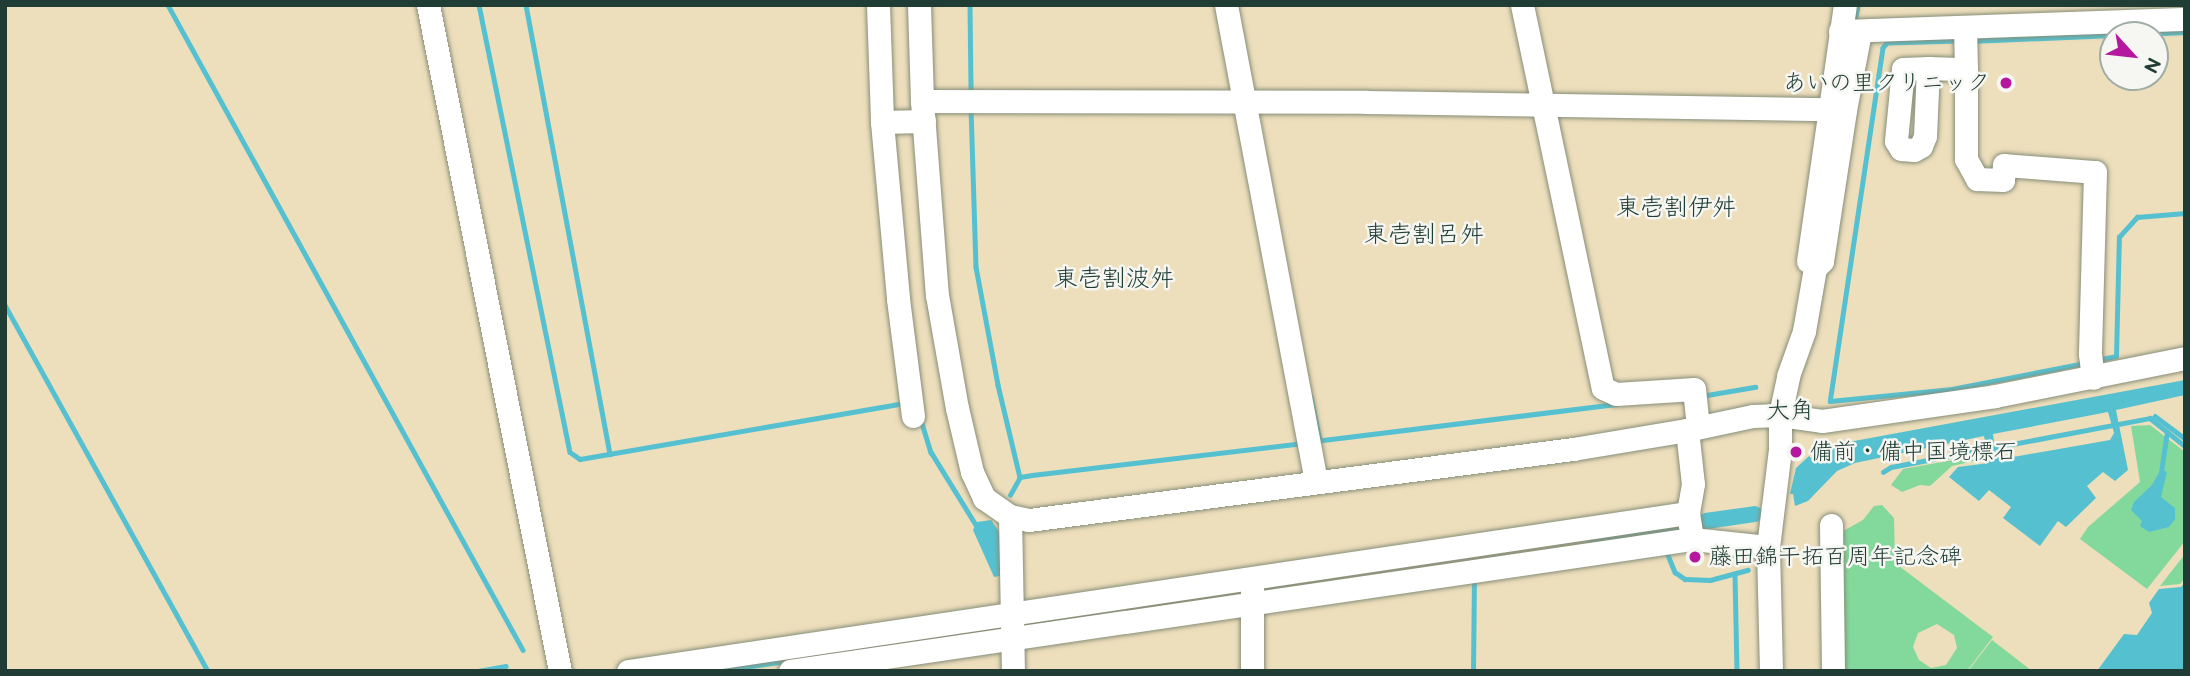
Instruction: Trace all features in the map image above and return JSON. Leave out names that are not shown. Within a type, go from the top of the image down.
[{"type":"street","points":[[428,5],[560,671]]},
{"type":"street","points":[[878,5],[912,406]]},
{"type":"street","points":[[919,5],[923,111],[937,295],[957,408],[972,472],[984,498],[1010,516],[1029,520],[1316,482],[1693,429],[1753,416],[1780,415],[1822,421],[1983,398],[2091,366],[2185,358]]},
{"type":"street","points":[[1226,5],[1251,102],[1316,482]]},
{"type":"street","points":[[1522,5],[1546,107],[1603,388],[1616,394],[1694,389],[1693,484],[1688,513],[1674,542]]},
{"type":"street","points":[[1772,671],[1768,547],[1778,468],[1780,415],[1788,376],[1804,331],[1815,268],[1822,261],[1845,110],[1851,32],[1845,5]]},
{"type":"street","points":[[1851,32],[1966,44],[2185,19]]},
{"type":"street","points":[[1815,268],[1806,260],[1828,109],[1851,32]]},
{"type":"street","points":[[1928,68],[1966,44]]},
{"type":"street","points":[[1966,44],[1966,159],[1977,179],[2003,180],[2004,165],[2095,172],[2091,366]]},
{"type":"street","points":[[888,122],[923,111],[972,101],[1828,109]]},
{"type":"street","points":[[903,298],[937,295]]},
{"type":"street","points":[[1250,596],[1688,513]]},
{"type":"street","points":[[1010,516],[1013,671]]},
{"type":"street","points":[[1831,525],[1833,671]]},
{"type":"street","points":[[628,671],[1014,626],[1674,542],[1768,547]]},
{"type":"street","points":[[1250,596],[1252,671]]},
{"type":"street","points":[[790,671],[1014,626]]},
{"type":"green space","points":[[2150,425],[2185,452],[2185,541],[2147,589],[2080,539],[2088,527],[2140,482],[2131,426]]},
{"type":"green space","points":[[1987,454],[1987,458],[1952,466],[1930,486],[1920,485],[1902,492],[1891,485],[1903,469]]},
{"type":"green space","points":[[1882,505],[1894,518],[1895,563],[1993,637],[1967,671],[1839,671],[1836,535],[1863,520],[1874,506]],"holes":[[[1937,624],[1954,635],[1957,648],[1946,665],[1931,668],[1919,660],[1913,647],[1918,633]]]},
{"type":"green space","points":[[2185,554],[2185,578],[2180,584],[2160,586]]},
{"type":"green space","points":[[1992,640],[2032,671],[1968,671]]},
{"type":"water","points":[[2185,380],[2185,395],[2116,410],[2128,470],[2115,481],[2103,472],[2087,486],[2096,498],[2066,527],[2058,521],[2040,546],[2003,518],[2011,507],[1989,490],[1979,501],[1949,477],[1958,467],[1989,463],[1984,436],[1855,463],[1837,471],[1808,501],[1795,506],[1793,494],[1790,494],[1796,468],[1809,456],[1811,458],[1827,446]],"holes":[[[2108,412],[2114,433],[2110,440],[2002,459],[1996,455],[1993,434]]]},
{"type":"water","points":[[2161,469],[2167,472],[2161,497],[2175,508],[2175,519],[2169,527],[2149,532],[2140,526],[2142,521],[2131,510],[2134,502],[2152,485]]},
{"type":"water","points":[[991,520],[1002,536],[1004,575],[994,577],[973,530],[977,522]]},
{"type":"water","points":[[2185,583],[2185,671],[2097,671],[2124,634],[2137,635],[2152,613],[2149,603],[2159,589],[2181,587]]},
{"type":"waterway","points":[[168,5],[523,650]]},
{"type":"waterway","points":[[479,5],[570,452],[580,459],[904,403]]},
{"type":"waterway","points":[[526,5],[610,454]]},
{"type":"waterway","points":[[970,5],[971,93]]},
{"type":"waterway","points":[[1854,22],[1858,5]]},
{"type":"waterway","points":[[1971,41],[2185,32]]},
{"type":"waterway","points":[[1959,41],[1887,43],[1883,48],[1830,401],[1952,389],[2084,363]]},
{"type":"waterway","points":[[971,108],[976,267],[998,385],[1020,477]]},
{"type":"waterway","points":[[2116,356],[2119,237],[2137,217],[2185,213]]},
{"type":"waterway","points":[[5,305],[208,671]]},
{"type":"waterway","points":[[2096,360],[2116,356]]},
{"type":"waterway","points":[[1701,396],[1755,387]]},
{"type":"waterway","points":[[1311,397],[1320,441]]},
{"type":"waterway","points":[[1315,441],[1616,404]]},
{"type":"waterway","points":[[2155,416],[2185,439]]},
{"type":"waterway","points":[[1883,472],[1891,467],[2150,418],[2185,446]]},
{"type":"waterway","points":[[921,420],[931,452],[978,528]]},
{"type":"waterway","points":[[2161,472],[2167,432]]},
{"type":"waterway","points":[[1010,495],[1020,477],[1303,443]]},
{"type":"waterway","points":[[1706,521],[1755,514]]},
{"type":"waterway","points":[[1590,542],[1676,529]]},
{"type":"waterway","points":[[1666,550],[1675,572],[1685,579],[1710,580],[1748,570]]},
{"type":"waterway","points":[[1735,575],[1737,671]]},
{"type":"waterway","points":[[1473,671],[1474,578]]},
{"type":"waterway","points":[[716,671],[792,660]]},
{"type":"waterway","points":[[478,671],[506,666]]},
{"type":"place","name":"あいの里クリニック","points":[[2006,83]]},
{"type":"place","name":"備前・備中国境標石","points":[[1796,452]]},
{"type":"place","name":"藤田錦干拓百周年記念碑","points":[[1695,557]]},
{"type":"district","name":"東壱割伊舛","points":[[1676,208]]},
{"type":"district","name":"東壱割呂舛","points":[[1424,235]]},
{"type":"district","name":"東壱割波舛","points":[[1114,279]]},
{"type":"district","name":"大角","points":[[1790,411]]}]
